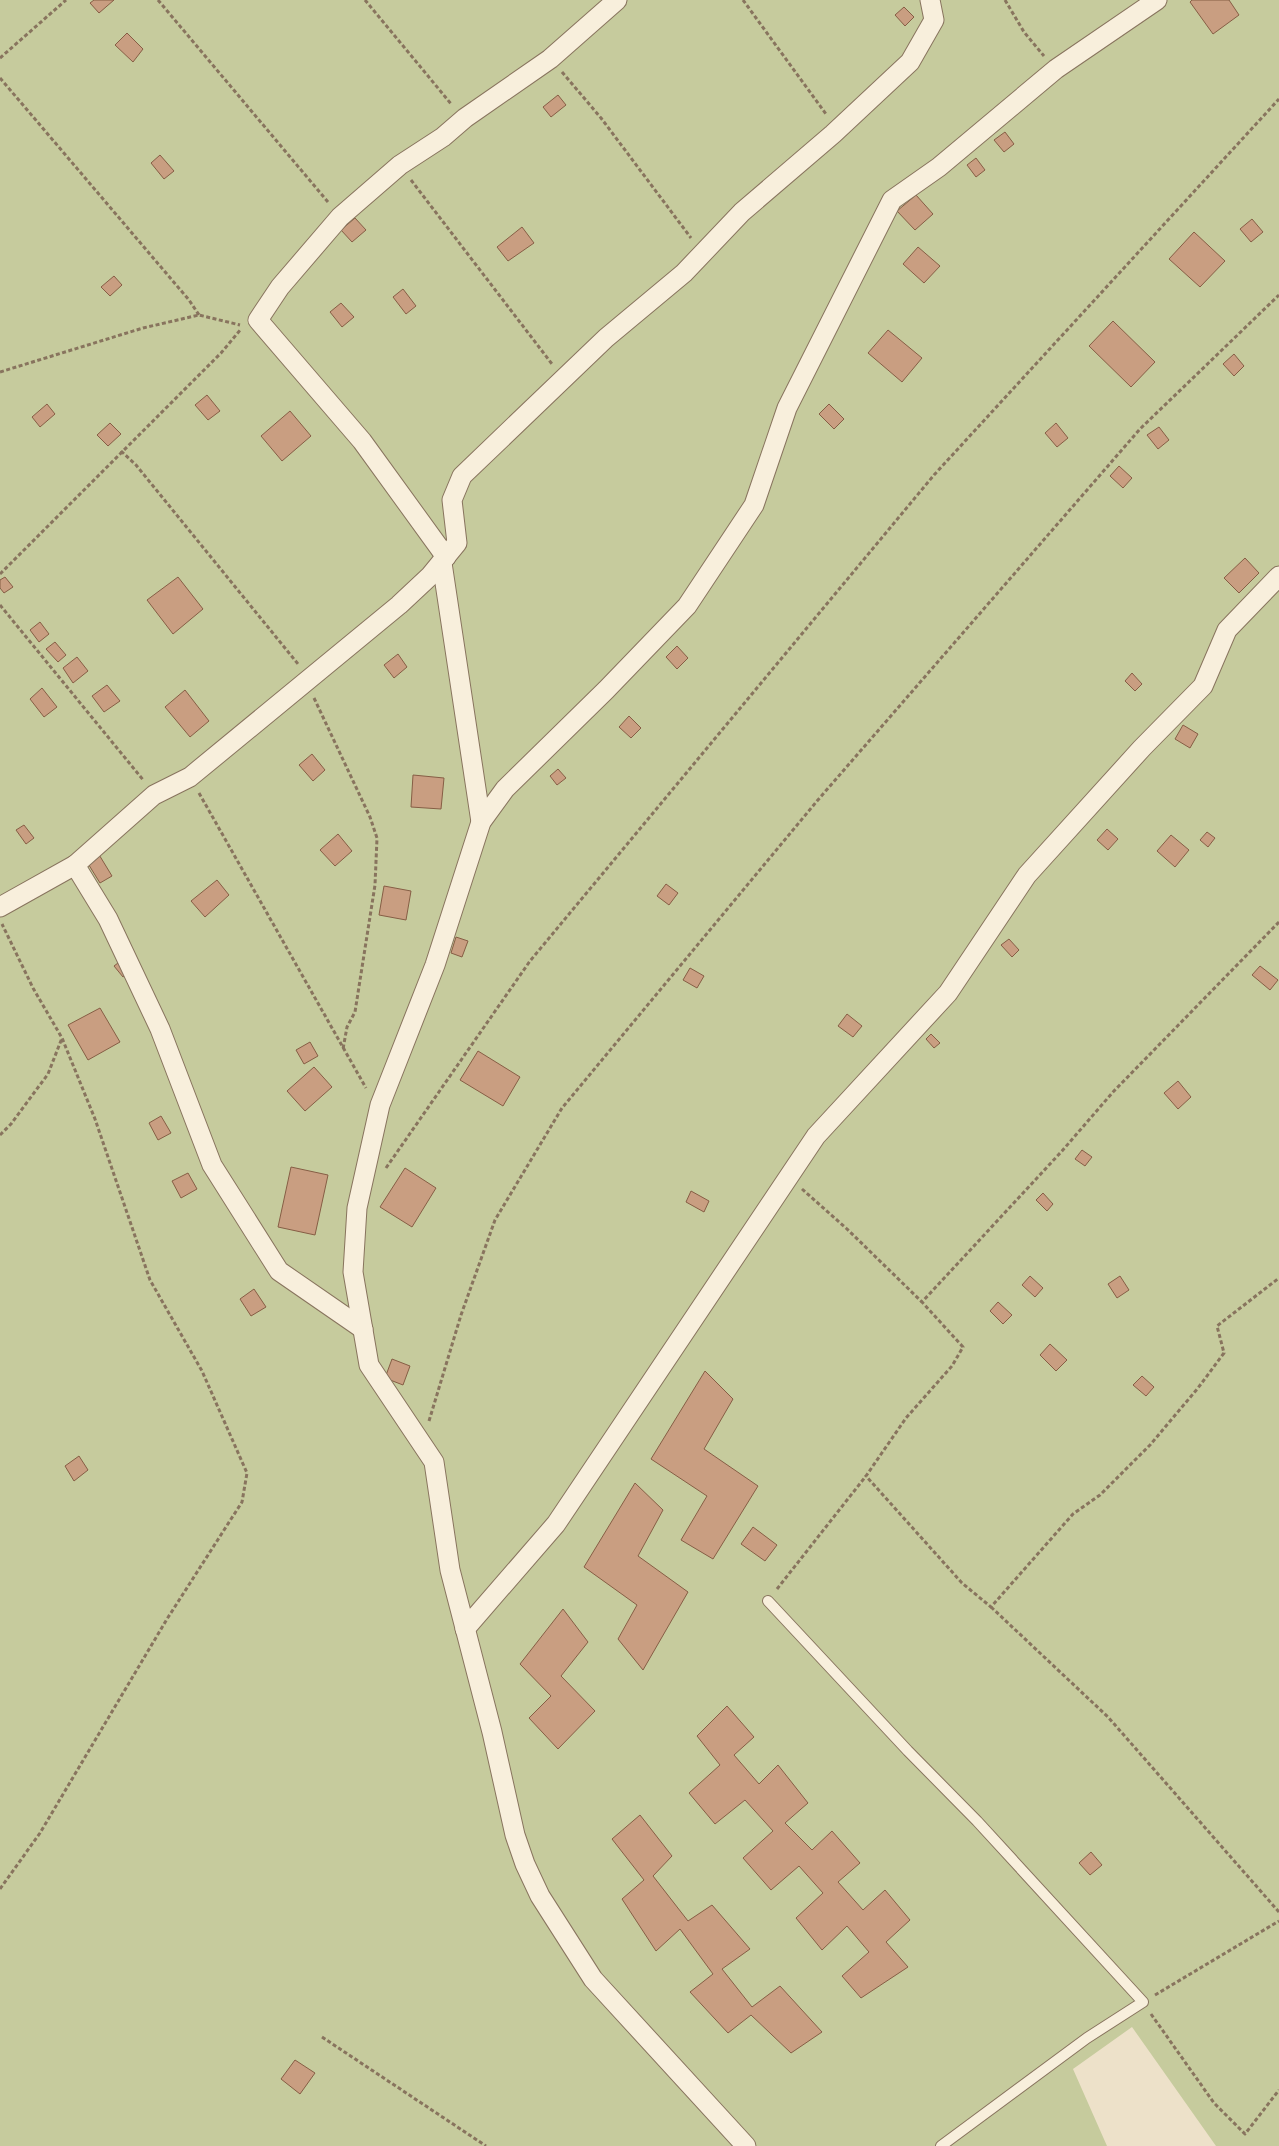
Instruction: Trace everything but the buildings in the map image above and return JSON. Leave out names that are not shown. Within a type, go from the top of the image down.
[{"type":"street","points":[[482,822],[444,560],[362,441],[258,320],[280,287],[340,217],[400,165],[443,137],[465,118],[550,59],[617,0]]},
{"type":"street","points":[[0,907],[75,865],[154,795],[190,777],[399,605],[444,560],[457,543],[452,500],[462,476],[563,379],[684,273],[742,212],[910,62],[934,20],[930,0]]},
{"type":"street","points":[[746,2146],[592,1979],[540,1896],[525,1864],[515,1835],[492,1732],[450,1570],[434,1462],[369,1365],[353,1272],[357,1208],[380,1105],[435,965],[482,822],[505,789],[606,690],[687,606],[754,505],[788,408],[892,200],[939,168],[1056,70],[1157,0]]},
{"type":"street","points":[[465,1629],[556,1524],[816,1136],[948,993],[1027,875],[1142,748],[1203,686],[1227,630],[1279,576]]},
{"type":"street","points":[[75,865],[108,919],[160,1029],[212,1165],[279,1271],[363,1329]]},
{"type":"lane","points":[[768,1601],[908,1751],[977,1821],[1142,2002],[989,2104],[941,2146]]},
{"type":"path","points":[[0,58],[66,0]]},
{"type":"path","points":[[158,0],[340,217]]},
{"type":"path","points":[[365,0],[455,109],[465,118]]},
{"type":"path","points":[[743,0],[837,129]]},
{"type":"path","points":[[1005,0],[1024,32],[1056,70]]},
{"type":"path","points":[[550,59],[601,118],[702,252]]},
{"type":"path","points":[[0,78],[190,300],[199,315]]},
{"type":"path","points":[[364,1182],[381,1173],[394,1160],[530,961],[934,474],[1279,99]]},
{"type":"path","points":[[400,165],[563,379]]},
{"type":"path","points":[[421,1442],[435,1407],[461,1315],[495,1220],[562,1108],[817,801],[1140,429],[1279,295]]},
{"type":"path","points":[[0,372],[143,328],[199,315],[243,326],[221,353],[0,574]]},
{"type":"path","points":[[121,451],[136,465],[310,679],[313,695],[370,817],[377,838],[374,895],[355,1012],[346,1027],[343,1049]]},
{"type":"path","points":[[0,605],[153,789],[154,795]]},
{"type":"path","points":[[190,777],[343,1049],[372,1098],[380,1105]]},
{"type":"path","points":[[0,921],[33,988],[62,1038],[95,1119],[150,1280],[202,1371],[247,1472],[242,1502],[167,1619],[40,1833],[0,1889]]},
{"type":"path","points":[[922,1302],[1062,1151],[1113,1092],[1279,922]]},
{"type":"path","points":[[0,1135],[12,1124],[48,1074],[62,1038]]},
{"type":"path","points":[[768,1601],[866,1476],[906,1418],[952,1366],[963,1347],[922,1302],[847,1229],[788,1178]]},
{"type":"path","points":[[991,1607],[1073,1514],[1100,1495],[1150,1445],[1198,1388],[1224,1353],[1217,1326],[1279,1278]]},
{"type":"path","points":[[866,1476],[962,1583],[991,1607],[1108,1718],[1279,1912]]},
{"type":"path","points":[[1279,1920],[1142,2002],[1214,2103],[1245,2134],[1279,2090]]},
{"type":"path","points":[[322,2037],[486,2146]]},
{"type":"green space","points":[[0,0],[1279,0],[1279,2146],[1216,2146],[1132,2027],[1073,2069],[1107,2146],[0,2146]]}]
